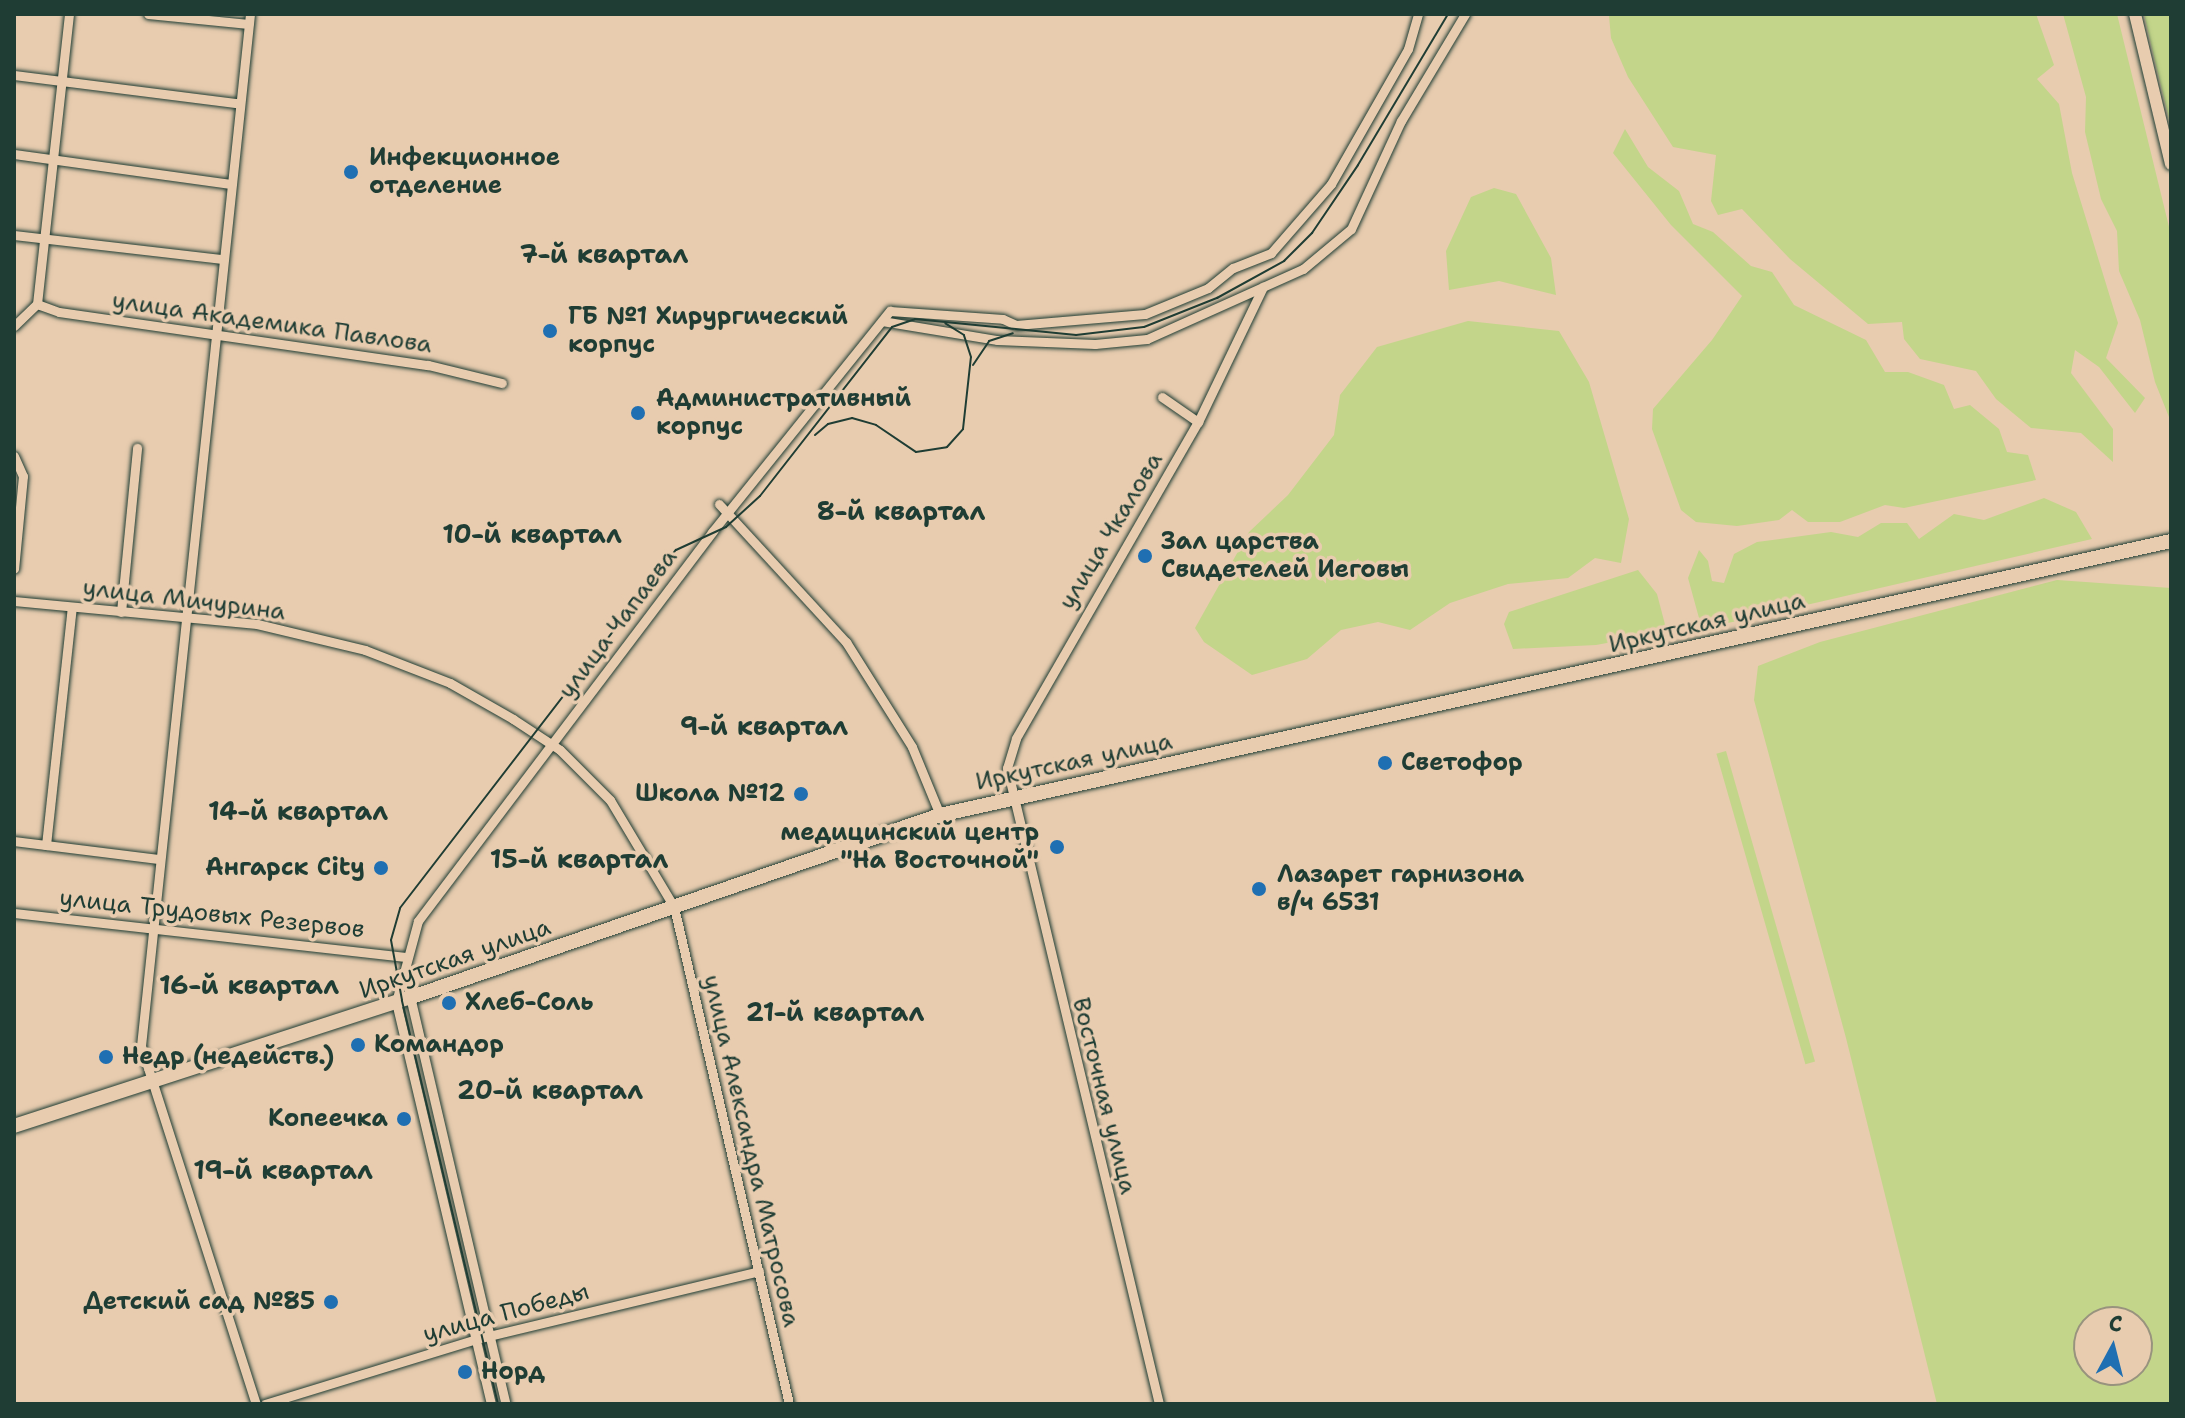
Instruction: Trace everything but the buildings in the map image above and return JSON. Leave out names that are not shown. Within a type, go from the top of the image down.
[{"type":"main road","name":"Иркутская улица","points":[[14,1126],[412,997],[940,815],[1014,796],[2171,541]]},
{"type":"street","points":[[14,326],[37,304],[69,14]]},
{"type":"street","points":[[148,14],[249,19],[237,103],[187,620],[150,926],[141,1046],[149,1083],[256,1404]]},
{"type":"street","name":"улица Чапаева","points":[[405,975],[406,957],[418,921],[728,513],[890,311],[1003,319],[1016,325],[1145,314],[1208,288],[1233,268],[1271,253],[1331,184],[1408,49],[1418,14]]},
{"type":"street","points":[[882,321],[997,340],[1095,344],[1147,339],[1303,269],[1351,229],[1401,121],[1465,14]]},
{"type":"street","points":[[2135,14],[2171,164]]},
{"type":"street","points":[[14,75],[237,103]]},
{"type":"street","points":[[14,154],[229,184]]},
{"type":"street","points":[[14,235],[223,259]]},
{"type":"street","name":"улица Чкалова","points":[[1014,796],[1007,768],[1016,738],[1198,422],[1263,287]]},
{"type":"street","name":"улица Академика Павлова","points":[[37,304],[59,312],[428,365],[502,383]]},
{"type":"street","points":[[1162,397],[1198,422]]},
{"type":"street","points":[[121,612],[137,448]]},
{"type":"street","points":[[14,456],[23,476],[14,569]]},
{"type":"street","points":[[719,504],[846,642],[912,747],[940,815]]},
{"type":"street","name":"улица Мичурина","points":[[14,601],[187,620],[257,624],[365,650],[450,683],[551,744],[610,800],[674,907]]},
{"type":"street","points":[[46,845],[72,607]]},
{"type":"street","name":"Восточная улица","points":[[1014,796],[1159,1404]]},
{"type":"street","points":[[14,841],[158,859]]},
{"type":"street","name":"улица Александра Матросова","points":[[674,907],[789,1404]]},
{"type":"street","name":"улица Трудовых Резервов","points":[[14,913],[406,957]]},
{"type":"street","points":[[405,975],[506,1404]]},
{"type":"street","points":[[405,975],[396,1002],[491,1404]]},
{"type":"street","name":"улица Победы","points":[[265,1404],[490,1335],[759,1271]]},
{"type":"green space","points":[[2036,14],[2054,65],[2037,79],[2059,104],[2072,173],[2118,323],[2106,358],[2145,398],[2135,413],[2099,367],[2075,350],[2071,373],[2113,429],[2113,462],[2081,433],[2031,428],[1996,399],[1976,371],[1920,359],[1904,339],[1902,322],[1868,324],[1790,259],[1742,209],[1718,215],[1711,201],[1716,155],[1673,147],[1628,77],[1611,38],[1609,16]]},
{"type":"green space","points":[[2063,14],[2117,14],[2171,235],[2171,422],[2155,382],[2140,320],[2119,271],[2117,231],[2101,199],[2085,132],[2086,97]]},
{"type":"green space","points":[[2144,14],[2171,14],[2171,127],[2153,53]]},
{"type":"green space","points":[[1625,129],[1648,167],[1679,191],[1693,224],[1713,232],[1751,266],[1772,272],[1794,305],[1866,340],[1885,372],[1908,372],[1944,385],[1954,409],[1970,405],[1999,429],[2007,452],[2028,455],[2036,480],[1904,508],[1885,505],[1840,522],[1808,522],[1792,510],[1779,520],[1737,526],[1696,522],[1681,510],[1652,429],[1653,409],[1712,340],[1742,296],[1671,225],[1613,153]]},
{"type":"green space","points":[[1494,188],[1516,194],[1551,258],[1556,295],[1499,281],[1449,290],[1446,251],[1471,197]]},
{"type":"green space","points":[[1468,321],[1559,331],[1589,382],[1629,519],[1621,563],[1595,558],[1568,578],[1508,584],[1450,603],[1410,630],[1378,622],[1341,630],[1307,659],[1252,675],[1204,642],[1195,628],[1249,532],[1288,495],[1334,435],[1340,395],[1377,347]]},
{"type":"green space","points":[[2044,498],[2076,512],[2092,539],[1702,629],[1688,578],[1699,550],[1708,561],[1712,581],[1724,583],[1734,554],[1757,542],[1831,532],[1858,537],[1881,523],[1907,523],[1919,539],[1954,514],[1984,520]]},
{"type":"green space","points":[[1638,570],[1657,594],[1667,632],[1596,645],[1513,649],[1504,624],[1509,612]]},
{"type":"green space","points":[[2057,580],[2171,588],[2171,1404],[1937,1404],[1846,1038],[1754,700],[1758,666],[1820,642]]},
{"type":"green space","points":[[1726,751],[1815,1061],[1805,1064],[1716,754]]},
{"type":"tram line","points":[[498,1404],[402,1000],[391,940],[400,908],[676,550],[726,527],[760,496],[892,327],[915,319],[1076,335],[1144,327],[1217,298],[1284,261],[1312,233],[1358,165],[1448,14]]},
{"type":"tram line","points":[[815,435],[828,424],[852,418],[876,425],[916,452],[947,447],[963,429],[971,357],[964,335],[945,323]]},
{"type":"tram line","points":[[973,365],[989,341],[1013,333]]},
{"type":"place","name":"Инфекционное отделение","points":[[351,172]]},
{"type":"place","name":"ГБ №1 Хирургический корпус","points":[[550,331]]},
{"type":"place","name":"Административный корпус","points":[[638,413]]},
{"type":"place","name":"Зал царства Свидетелей Иеговы","points":[[1145,556]]},
{"type":"place","name":"Светофор","points":[[1385,763]]},
{"type":"place","name":"Школа №12","points":[[801,794]]},
{"type":"place","name":"медицинский центр \"На Восточной\"","points":[[1057,847]]},
{"type":"place","name":"Ангарск City","points":[[381,868]]},
{"type":"place","name":"Лазарет гарнизона в/ч 6531","points":[[1259,889]]},
{"type":"place","name":"Хлеб-Соль","points":[[449,1003]]},
{"type":"place","name":"Командор","points":[[358,1045]]},
{"type":"place","name":"Недр (недейств.)","points":[[106,1057]]},
{"type":"place","name":"Копеечка","points":[[404,1119]]},
{"type":"place","name":"Детский сад №85","points":[[331,1302]]},
{"type":"place","name":"Норд","points":[[465,1372]]},
{"type":"district","name":"7-й квартал","points":[[604,254]]},
{"type":"district","name":"8-й квартал","points":[[901,511]]},
{"type":"district","name":"10-й квартал","points":[[532,534]]},
{"type":"district","name":"9-й квартал","points":[[764,726]]},
{"type":"district","name":"14-й квартал","points":[[298,811]]},
{"type":"district","name":"15-й квартал","points":[[579,859]]},
{"type":"district","name":"16-й квартал","points":[[249,985]]},
{"type":"district","name":"21-й квартал","points":[[835,1012]]},
{"type":"district","name":"20-й квартал","points":[[550,1090]]},
{"type":"district","name":"19-й квартал","points":[[283,1170]]}]
